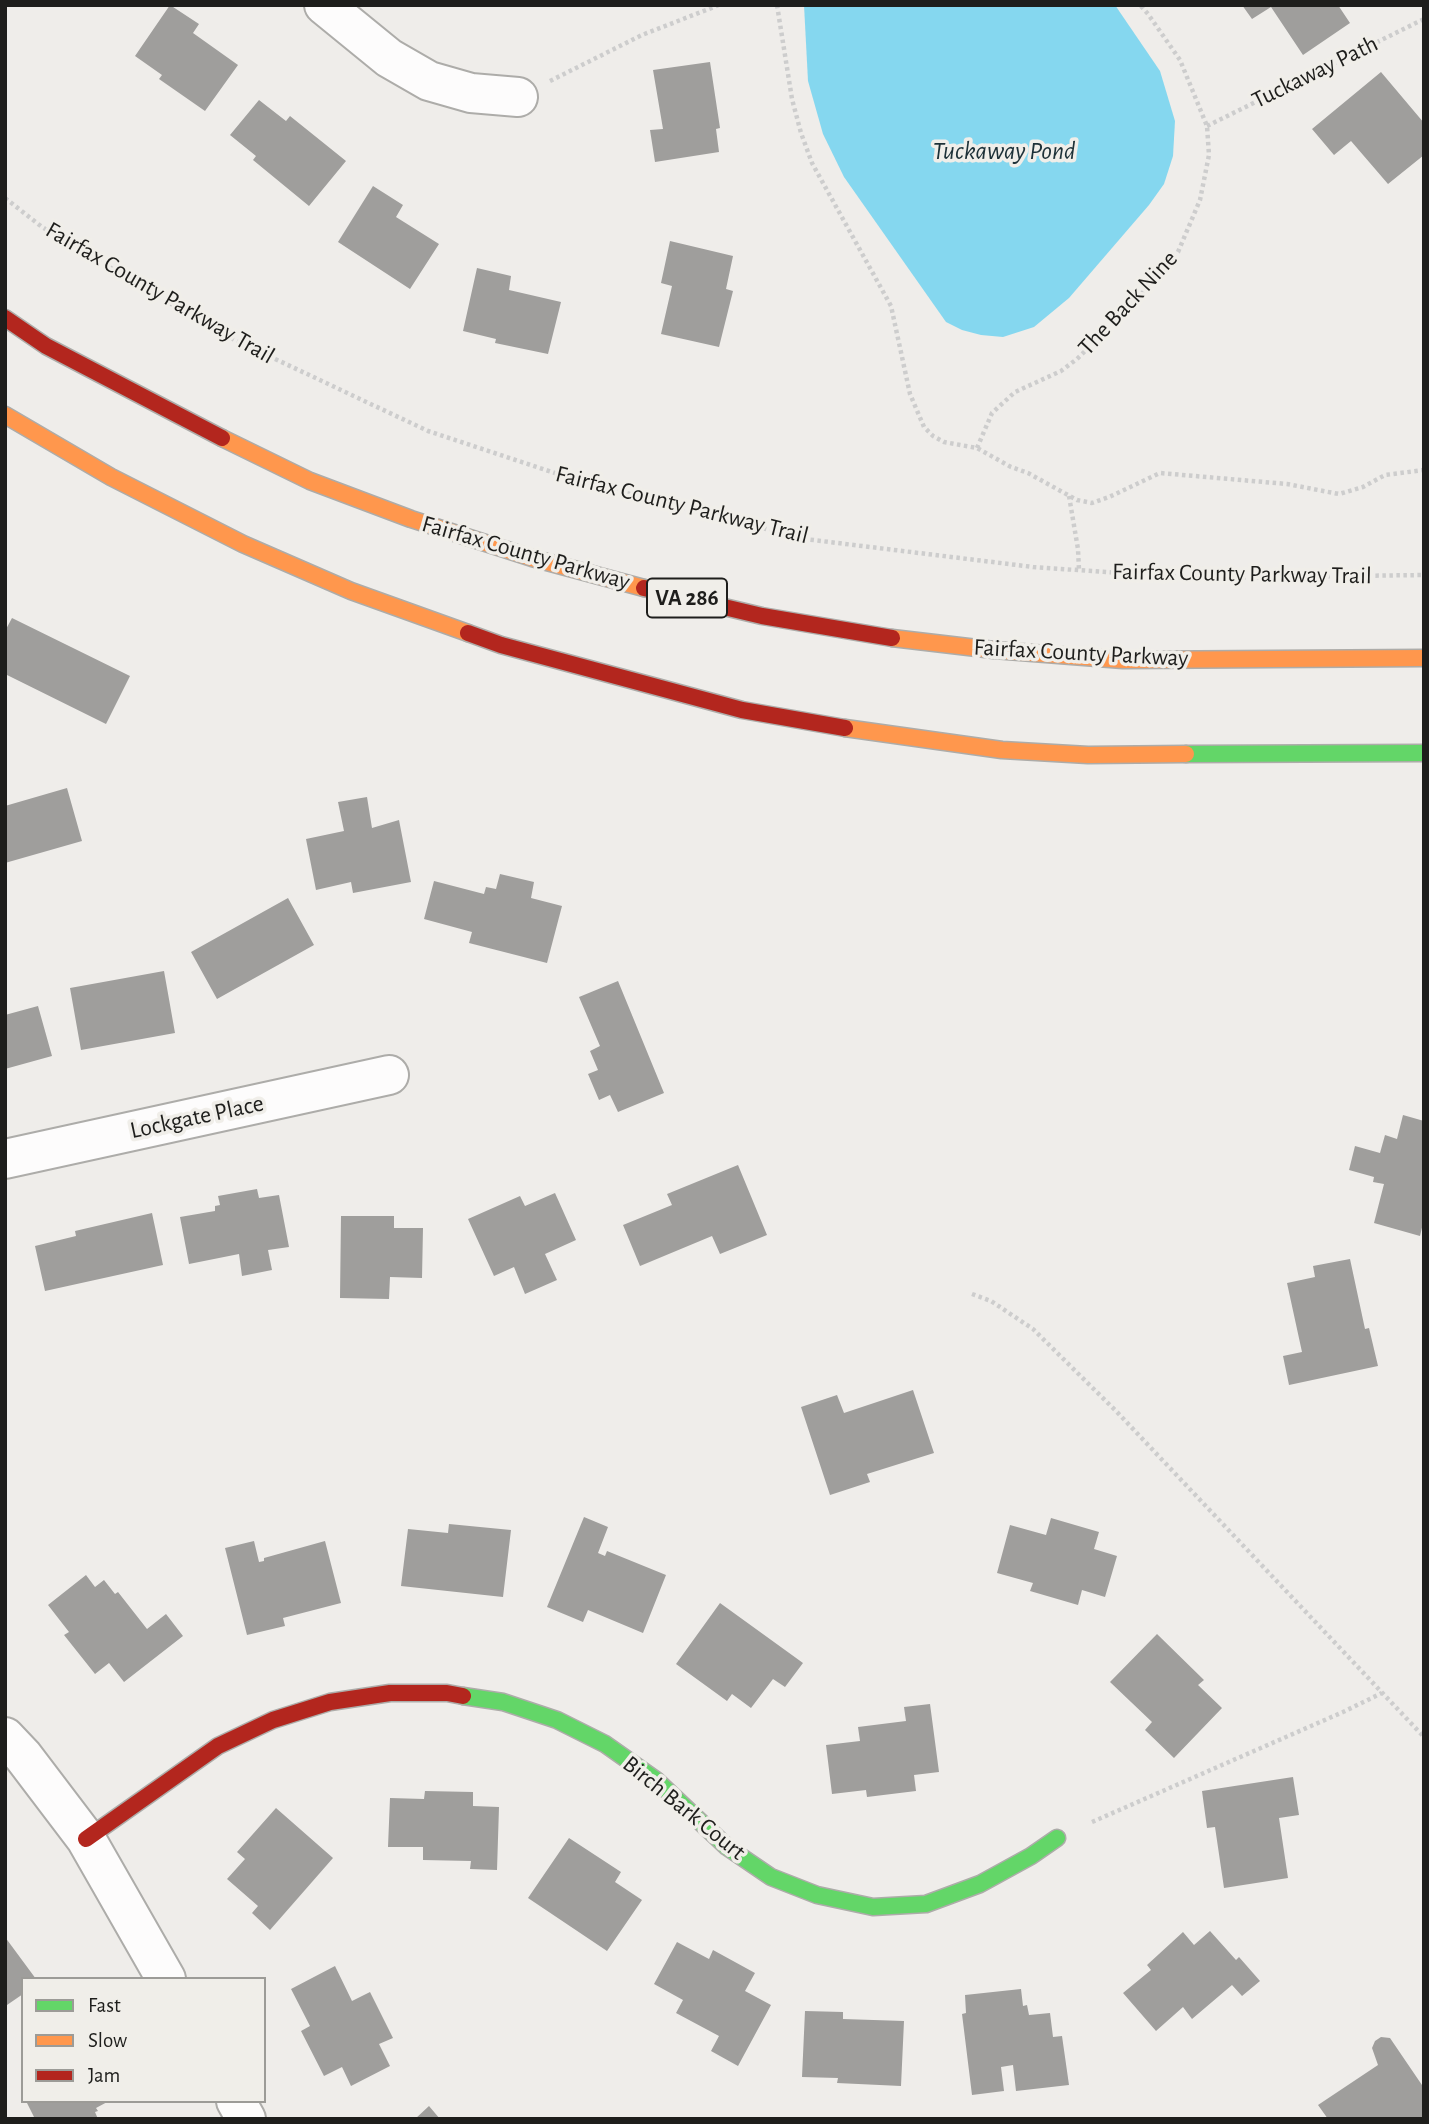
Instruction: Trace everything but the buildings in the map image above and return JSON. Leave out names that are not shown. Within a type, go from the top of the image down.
[{"type":"main road","name":"Fairfax County Parkway","points":[[5,318],[58,353],[177,416],[310,481],[411,519],[532,558],[661,592],[762,616],[890,638],[994,650],[1123,660],[1424,658]]},
{"type":"main road","points":[[5,415],[111,477],[243,544],[351,591],[501,645],[742,710],[828,726],[1026,751],[1088,755],[1424,753]]},
{"type":"main road","name":"Birch Bark Court","points":[[86,1839],[218,1746],[273,1720],[330,1702],[390,1693],[447,1693],[503,1702],[557,1720],[605,1744],[656,1780],[727,1847],[771,1877],[817,1895],[873,1907],[926,1904],[979,1884],[1031,1856],[1057,1838]]},
{"type":"street","points":[[324,5],[389,58],[429,81],[471,93],[518,97]]},
{"type":"street","name":"Lockgate Place","points":[[5,1159],[389,1075]]},
{"type":"street","points":[[5,1737],[23,1756],[86,1839],[165,1977]]},
{"type":"street","points":[[237,2103],[246,2119]]},
{"type":"path","points":[[518,97],[642,35],[719,5]]},
{"type":"path","points":[[776,5],[792,100],[801,132],[813,163],[891,306],[916,410],[924,427],[944,442],[976,449],[1077,500],[1092,503],[1160,473],[1287,484],[1339,494],[1363,487],[1385,475],[1424,470]]},
{"type":"path","name":"The Back Nine","points":[[976,449],[992,413],[1015,392],[1061,371],[1077,359],[1131,306],[1178,252],[1200,200],[1209,155],[1207,126],[1180,60],[1140,5]]},
{"type":"path","name":"Tuckaway Path","points":[[1207,126],[1424,19]]},
{"type":"path","name":"Fairfax County Parkway Trail","points":[[5,198],[42,227],[220,333],[428,432],[576,480],[806,539],[1033,567],[1193,578],[1424,575]]},
{"type":"path","points":[[1069,495],[1079,570]]},
{"type":"path","points":[[972,1294],[991,1301],[1033,1329],[1117,1412],[1424,1737]]},
{"type":"path","points":[[1057,1838],[1382,1693]]},
{"type":"water","name":"Tuckaway Pond","points":[[804,5],[1115,5],[1160,71],[1175,121],[1173,156],[1164,184],[1069,298],[1034,327],[1003,337],[962,330],[946,322],[844,177],[823,134],[808,81]]},
{"type":"traffic: fast","points":[[1186,754],[1424,753]]},
{"type":"traffic: fast","points":[[463,1696],[503,1702],[557,1720],[605,1744],[656,1780],[727,1847],[771,1877],[817,1895],[873,1907],[926,1904],[980,1884],[1031,1856],[1057,1838]]},
{"type":"traffic: slow","points":[[5,415],[111,477],[243,544],[351,591],[468,633]]},
{"type":"traffic: slow","points":[[222,438],[310,481],[411,519],[532,558],[644,588]]},
{"type":"traffic: slow","points":[[892,638],[994,650],[1123,660],[1424,658]]},
{"type":"traffic: slow","points":[[845,728],[1002,750],[1088,755],[1186,754]]},
{"type":"traffic: jam","points":[[5,318],[46,346],[222,438]]},
{"type":"traffic: jam","points":[[644,588],[762,616],[892,638]]},
{"type":"traffic: jam","points":[[468,633],[501,645],[742,710],[845,728]]},
{"type":"traffic: jam","points":[[86,1839],[218,1746],[273,1720],[330,1702],[390,1693],[447,1693],[463,1696]]}]
